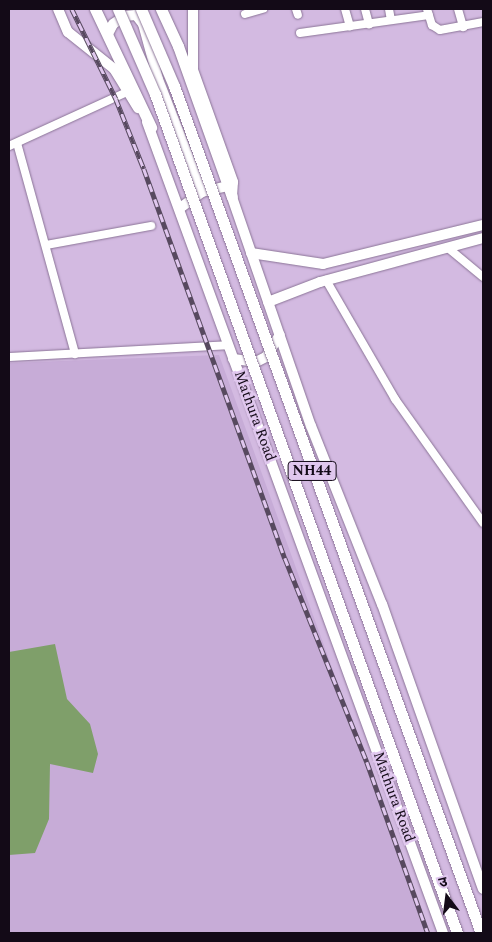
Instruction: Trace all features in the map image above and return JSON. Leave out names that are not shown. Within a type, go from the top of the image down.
[{"type":"highway","points":[[95,9],[150,127]]},
{"type":"highway","name":"Mathura Road","points":[[118,9],[155,94],[458,933]]},
{"type":"highway","name":"NH44","points":[[141,9],[174,86],[481,933]]},
{"type":"highway","points":[[161,9],[178,46],[230,192]]},
{"type":"main road","name":"Mathura Road","points":[[58,9],[68,32],[114,70],[150,127],[443,933]]},
{"type":"main road","points":[[193,9],[193,70],[233,182],[230,192],[280,335],[382,604],[483,889]]},
{"type":"main road","points":[[108,34],[113,24],[125,16],[136,15],[143,24],[158,79],[202,192]]},
{"type":"main road","points":[[180,208],[202,192],[230,192]]},
{"type":"main road","points":[[251,253],[323,264],[483,224]]},
{"type":"main road","points":[[268,302],[326,280],[483,238]]},
{"type":"main road","points":[[233,358],[250,362],[266,357],[280,335]]},
{"type":"street","points":[[245,14],[263,9]]},
{"type":"street","points":[[345,9],[350,26]]},
{"type":"street","points":[[365,9],[369,24]]},
{"type":"street","points":[[389,9],[391,20]]},
{"type":"street","points":[[458,9],[462,27]]},
{"type":"street","points":[[300,33],[369,24],[428,12],[432,25],[440,30],[483,22]]},
{"type":"street","points":[[75,354],[46,245],[13,144],[128,92]]},
{"type":"street","points":[[46,245],[151,226]]},
{"type":"street","points":[[448,248],[483,276]]},
{"type":"street","points":[[326,280],[395,398],[483,524]]},
{"type":"street","points":[[9,357],[228,345]]},
{"type":"street","points":[[475,512],[483,506]]},
{"type":"shaded area","points":[[219,355],[428,933],[9,933],[9,363]]},
{"type":"green space","points":[[55,644],[67,699],[90,724],[98,754],[93,773],[50,764],[49,819],[35,853],[9,855],[9,652]]},
{"type":"railway","points":[[72,9],[116,99],[144,169],[285,558],[367,762],[428,933]]}]
